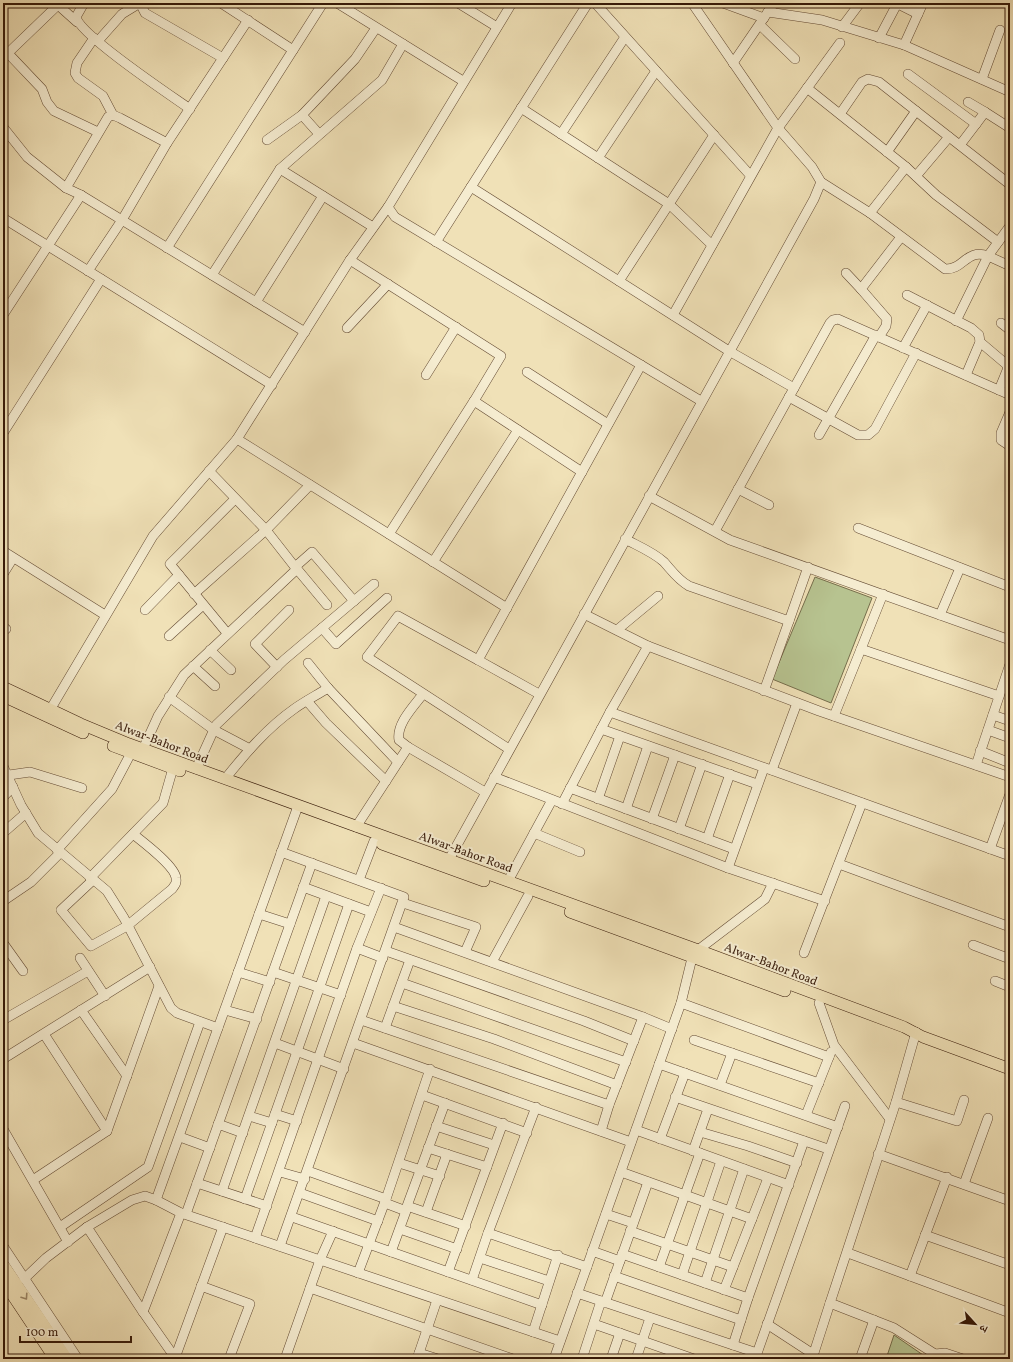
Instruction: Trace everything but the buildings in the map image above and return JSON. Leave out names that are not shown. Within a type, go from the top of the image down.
[{"type":"main road","name":"Alwar-Bahor Road","points":[[3,687],[93,729],[225,779],[374,841],[508,881],[819,1003],[918,1036]]},
{"type":"main road","name":"Alwar-Bahor Road","points":[[3,696],[71,728],[131,753],[297,809],[356,827],[528,896],[695,954],[1010,1069]]},
{"type":"main road","points":[[3,1264],[67,1359]]},
{"type":"main road","points":[[3,1281],[55,1359]]},
{"type":"street","points":[[77,22],[76,17],[84,3]]},
{"type":"street","points":[[168,143],[114,115],[103,96],[78,78],[75,73],[77,63],[96,39],[122,14],[140,3],[145,13],[223,58]]},
{"type":"street","points":[[220,3],[293,50]]},
{"type":"street","points":[[167,248],[323,3]]},
{"type":"street","points":[[337,3],[463,81]]},
{"type":"street","points":[[458,3],[497,27]]},
{"type":"street","points":[[50,710],[152,536],[237,439],[350,260],[388,207],[463,81],[512,3]]},
{"type":"street","points":[[436,242],[588,3]]},
{"type":"street","points":[[595,3],[750,175]]},
{"type":"street","points":[[692,3],[778,128],[812,167],[821,182],[870,213],[945,269],[951,270],[975,254],[980,253],[1010,266]]},
{"type":"street","points":[[723,3],[764,18],[822,20],[904,45],[1010,92]]},
{"type":"street","points":[[733,63],[774,3]]},
{"type":"street","points":[[842,26],[860,3]]},
{"type":"street","points":[[879,38],[897,3],[918,14]]},
{"type":"street","points":[[904,45],[923,3]]},
{"type":"street","points":[[98,132],[54,111],[50,107],[42,89],[6,50],[59,4],[96,39],[134,70],[190,109]]},
{"type":"street","points":[[764,18],[795,59]]},
{"type":"street","points":[[88,271],[122,220],[168,143],[248,20]]},
{"type":"street","points":[[267,140],[302,115],[355,59],[376,28]]},
{"type":"street","points":[[982,79],[1000,30]]},
{"type":"street","points":[[561,134],[625,37]]},
{"type":"street","points":[[673,315],[750,175],[778,128],[840,43]]},
{"type":"street","points":[[212,275],[280,169],[382,80],[403,44]]},
{"type":"street","points":[[598,158],[656,71]]},
{"type":"street","points":[[908,74],[976,124]]},
{"type":"street","points":[[840,114],[862,82],[868,79],[879,82],[1008,183]]},
{"type":"street","points":[[806,88],[906,167],[936,195],[998,242]]},
{"type":"street","points":[[968,102],[1010,128]]},
{"type":"street","points":[[521,108],[669,204],[712,245]]},
{"type":"street","points":[[887,152],[916,111]]},
{"type":"street","points":[[960,145],[985,112]]},
{"type":"street","points":[[66,188],[98,132],[108,117],[114,115]]},
{"type":"street","points":[[302,115],[320,134]]},
{"type":"street","points":[[3,127],[27,157],[66,188],[81,195],[305,332]]},
{"type":"street","points":[[619,281],[714,135]]},
{"type":"street","points":[[916,176],[949,137]]},
{"type":"street","points":[[870,213],[906,167]]},
{"type":"street","points":[[280,169],[373,227]]},
{"type":"street","points":[[446,863],[814,199],[821,182]]},
{"type":"street","points":[[471,187],[729,351],[794,388]]},
{"type":"street","points":[[3,315],[81,195]]},
{"type":"street","points":[[256,302],[323,196]]},
{"type":"street","points":[[388,207],[395,217],[701,401]]},
{"type":"street","points":[[3,218],[272,385]]},
{"type":"street","points":[[956,321],[988,256],[1009,230]]},
{"type":"street","points":[[862,289],[901,236]]},
{"type":"street","points":[[350,260],[501,356],[389,534]]},
{"type":"street","points":[[819,435],[877,336],[886,326],[887,319],[862,289],[846,273]]},
{"type":"street","points":[[3,433],[101,279]]},
{"type":"street","points":[[347,328],[388,284]]},
{"type":"street","points":[[907,295],[975,331],[979,335],[980,342],[966,375]]},
{"type":"street","points":[[903,348],[926,305]]},
{"type":"street","points":[[714,531],[833,320],[838,319],[1010,395]]},
{"type":"street","points":[[1001,323],[1010,330]]},
{"type":"street","points":[[426,375],[456,327]]},
{"type":"street","points":[[980,342],[1006,364],[1008,368],[999,390]]},
{"type":"street","points":[[789,397],[828,420],[858,435],[868,435],[875,429],[916,353]]},
{"type":"street","points":[[478,660],[641,365]]},
{"type":"street","points":[[527,372],[608,424]]},
{"type":"street","points":[[474,401],[582,472]]},
{"type":"street","points":[[1010,412],[1001,433],[1000,440],[1010,446]]},
{"type":"street","points":[[433,562],[518,430]]},
{"type":"street","points":[[237,439],[506,608]]},
{"type":"street","points":[[209,471],[266,530],[327,604]]},
{"type":"street","points":[[194,594],[266,530],[310,485]]},
{"type":"street","points":[[738,489],[769,504]]},
{"type":"street","points":[[649,496],[730,540],[1010,640]]},
{"type":"street","points":[[227,634],[170,564],[236,499]]},
{"type":"street","points":[[858,528],[1010,587]]},
{"type":"street","points":[[625,539],[663,561],[680,580],[689,586],[790,621]]},
{"type":"street","points":[[3,551],[105,614]]},
{"type":"street","points":[[143,749],[158,716],[184,675],[312,552],[354,601]]},
{"type":"street","points":[[3,574],[14,558]]},
{"type":"street","points":[[764,691],[808,567]]},
{"type":"street","points":[[940,614],[960,568]]},
{"type":"street","points":[[145,610],[179,576]]},
{"type":"street","points":[[196,769],[216,725],[278,667],[374,584]]},
{"type":"street","points":[[834,716],[883,594]]},
{"type":"street","points":[[617,630],[658,596]]},
{"type":"street","points":[[322,628],[336,644],[387,598]]},
{"type":"street","points":[[169,636],[203,605]]},
{"type":"street","points":[[278,667],[255,644],[289,610]]},
{"type":"street","points":[[584,614],[648,646],[764,691],[1008,776],[1010,764],[980,751]]},
{"type":"street","points":[[509,749],[367,657],[398,616],[540,694]]},
{"type":"street","points":[[562,804],[610,712],[648,646]]},
{"type":"street","points":[[861,649],[999,696]]},
{"type":"street","points":[[210,650],[231,670]]},
{"type":"street","points":[[308,663],[328,688],[398,762]]},
{"type":"street","points":[[976,765],[1010,664]]},
{"type":"street","points":[[193,666],[215,686]]},
{"type":"street","points":[[225,779],[250,749],[294,708],[328,688]]},
{"type":"street","points":[[423,694],[400,727],[398,734],[399,740],[408,747],[485,792]]},
{"type":"street","points":[[170,698],[214,730],[250,749]]},
{"type":"street","points":[[307,701],[326,723],[386,781]]},
{"type":"street","points":[[728,868],[757,784],[768,769],[797,703]]},
{"type":"street","points":[[610,712],[1010,856]]},
{"type":"street","points":[[993,715],[1010,721]]},
{"type":"street","points":[[601,729],[757,784]]},
{"type":"street","points":[[988,730],[1010,738]]},
{"type":"street","points":[[598,799],[620,736]]},
{"type":"street","points":[[626,809],[648,746]]},
{"type":"street","points":[[356,827],[408,747]]},
{"type":"street","points":[[3,901],[31,882],[59,852],[112,789],[131,753]]},
{"type":"street","points":[[652,819],[675,755]]},
{"type":"street","points":[[679,829],[702,764]]},
{"type":"street","points":[[3,766],[26,813],[38,833],[107,891],[150,967],[171,1008],[177,1013],[218,1028]]},
{"type":"street","points":[[133,834],[172,868],[176,876],[176,883],[172,889],[127,926],[91,946],[61,910],[133,834],[163,803],[173,768]]},
{"type":"street","points":[[9,776],[30,772],[82,788]]},
{"type":"street","points":[[707,839],[730,774]]},
{"type":"street","points":[[494,777],[728,868],[824,901]]},
{"type":"street","points":[[3,797],[13,787]]},
{"type":"street","points":[[570,788],[734,849]]},
{"type":"street","points":[[990,849],[1010,794]]},
{"type":"street","points":[[508,881],[552,800]]},
{"type":"street","points":[[804,953],[862,803]]},
{"type":"street","points":[[156,1200],[180,1137],[297,809]]},
{"type":"street","points":[[3,833],[26,813]]},
{"type":"street","points":[[534,833],[580,852]]},
{"type":"street","points":[[359,880],[374,841]]},
{"type":"street","points":[[280,1246],[307,1175],[404,897],[281,852]]},
{"type":"street","points":[[143,1312],[183,1213],[197,1183],[312,863]]},
{"type":"street","points":[[839,864],[1010,927]]},
{"type":"street","points":[[554,1359],[660,1064],[681,1003],[695,954],[765,899],[773,883]]},
{"type":"street","points":[[303,887],[371,912]]},
{"type":"street","points":[[255,1238],[280,1172],[357,948],[381,888]]},
{"type":"street","points":[[222,1191],[326,896]]},
{"type":"street","points":[[492,962],[528,896]]},
{"type":"street","points":[[402,903],[476,927],[465,952]]},
{"type":"street","points":[[245,1199],[349,904]]},
{"type":"street","points":[[259,914],[290,924]]},
{"type":"street","points":[[394,926],[672,1029]]},
{"type":"street","points":[[3,943],[23,971]]},
{"type":"street","points":[[973,945],[1010,959]]},
{"type":"street","points":[[357,948],[410,960],[584,1021],[634,1041]]},
{"type":"street","points":[[80,958],[105,996]]},
{"type":"street","points":[[385,1028],[410,960]]},
{"type":"street","points":[[3,1059],[150,967]]},
{"type":"street","points":[[3,1020],[88,971]]},
{"type":"street","points":[[238,972],[270,982]]},
{"type":"street","points":[[273,972],[341,995]]},
{"type":"street","points":[[995,981],[1010,987]]},
{"type":"street","points":[[402,983],[626,1062]]},
{"type":"street","points":[[33,1180],[107,1131],[159,986]]},
{"type":"street","points":[[681,1003],[830,1057]]},
{"type":"street","points":[[819,1003],[834,1045],[890,1119]]},
{"type":"street","points":[[393,1006],[494,1040],[617,1085]]},
{"type":"street","points":[[81,1010],[127,1076]]},
{"type":"street","points":[[225,1010],[257,1019]]},
{"type":"street","points":[[601,1131],[608,1105],[643,1017]]},
{"type":"street","points":[[361,1020],[608,1105]]},
{"type":"street","points":[[60,1227],[148,1167],[200,1022]]},
{"type":"street","points":[[44,1034],[107,1131]]},
{"type":"street","points":[[767,1324],[812,1357],[848,1254],[878,1154],[918,1036]]},
{"type":"street","points":[[694,1040],[819,1083]]},
{"type":"street","points":[[275,1043],[344,1069]]},
{"type":"street","points":[[353,1043],[430,1069],[632,1142]]},
{"type":"street","points":[[806,1116],[834,1045]]},
{"type":"street","points":[[720,1085],[732,1053]]},
{"type":"street","points":[[660,1064],[838,1127]]},
{"type":"street","points":[[358,1273],[378,1221],[430,1069]]},
{"type":"street","points":[[660,1139],[684,1073]]},
{"type":"street","points":[[422,1095],[503,1123],[527,1133]]},
{"type":"street","points":[[675,1097],[828,1149]]},
{"type":"street","points":[[896,1102],[957,1121],[964,1100]]},
{"type":"street","points":[[445,1103],[407,1206],[466,1226]]},
{"type":"street","points":[[577,1293],[733,1345],[756,1356],[828,1149],[838,1127],[845,1106]]},
{"type":"street","points":[[472,1280],[488,1233],[536,1107]]},
{"type":"street","points":[[660,1267],[685,1195],[697,1152],[700,1132],[708,1108]]},
{"type":"street","points":[[249,1116],[297,1121]]},
{"type":"street","points":[[964,1184],[988,1118]]},
{"type":"street","points":[[448,1272],[503,1123]]},
{"type":"street","points":[[218,1124],[243,1133]]},
{"type":"street","points":[[436,1126],[494,1145]]},
{"type":"street","points":[[3,1129],[68,1242]]},
{"type":"street","points":[[636,1130],[788,1185]]},
{"type":"street","points":[[700,1132],[748,1146],[797,1163]]},
{"type":"street","points":[[180,1137],[210,1148]]},
{"type":"street","points":[[733,1345],[748,1298],[804,1141]]},
{"type":"street","points":[[428,1148],[487,1167]]},
{"type":"street","points":[[426,1212],[448,1154]]},
{"type":"street","points":[[878,1154],[947,1177],[1010,1201]]},
{"type":"street","points":[[682,1275],[708,1203],[721,1161]]},
{"type":"street","points":[[398,1163],[440,1176]]},
{"type":"street","points":[[704,1283],[744,1169]]},
{"type":"street","points":[[280,1172],[307,1175],[385,1201],[406,1211],[391,1252]]},
{"type":"street","points":[[621,1172],[752,1219]]},
{"type":"street","points":[[910,1276],[947,1177]]},
{"type":"street","points":[[724,1290],[768,1178]]},
{"type":"street","points":[[582,1359],[594,1324],[621,1258],[648,1182]]},
{"type":"street","points":[[197,1183],[267,1206]]},
{"type":"street","points":[[300,1193],[378,1221]]},
{"type":"street","points":[[24,1279],[87,1227],[132,1200],[145,1196],[183,1213],[223,1227],[560,1341]]},
{"type":"street","points":[[606,1214],[667,1244],[733,1267]]},
{"type":"street","points":[[292,1217],[542,1304]]},
{"type":"street","points":[[87,1227],[143,1312],[176,1358]]},
{"type":"street","points":[[176,1358],[223,1227]]},
{"type":"street","points":[[400,1229],[457,1249]]},
{"type":"street","points":[[284,1359],[320,1260],[333,1231]]},
{"type":"street","points":[[488,1233],[558,1255],[586,1267]]},
{"type":"street","points":[[925,1235],[1010,1265]]},
{"type":"street","points":[[3,1246],[78,1359]]},
{"type":"street","points":[[592,1251],[660,1267],[748,1298]]},
{"type":"street","points":[[848,1254],[1010,1313]]},
{"type":"street","points":[[532,1332],[558,1255]]},
{"type":"street","points":[[480,1258],[549,1281]]},
{"type":"street","points":[[614,1276],[741,1320]]},
{"type":"street","points":[[201,1286],[250,1304],[229,1359]]},
{"type":"street","points":[[310,1288],[496,1356],[513,1359]]},
{"type":"street","points":[[437,1300],[418,1356],[438,1359]]},
{"type":"street","points":[[830,1303],[894,1328],[934,1356],[945,1352],[963,1359]]},
{"type":"street","points":[[636,1359],[650,1318]]},
{"type":"street","points":[[860,1359],[874,1320]]},
{"type":"street","points":[[594,1324],[694,1359]]},
{"type":"street","points":[[611,1359],[620,1333]]},
{"type":"green space","points":[[815,577],[872,598],[831,703],[772,679]]},
{"type":"green space","points":[[894,1335],[926,1357],[925,1359],[886,1359]]}]
